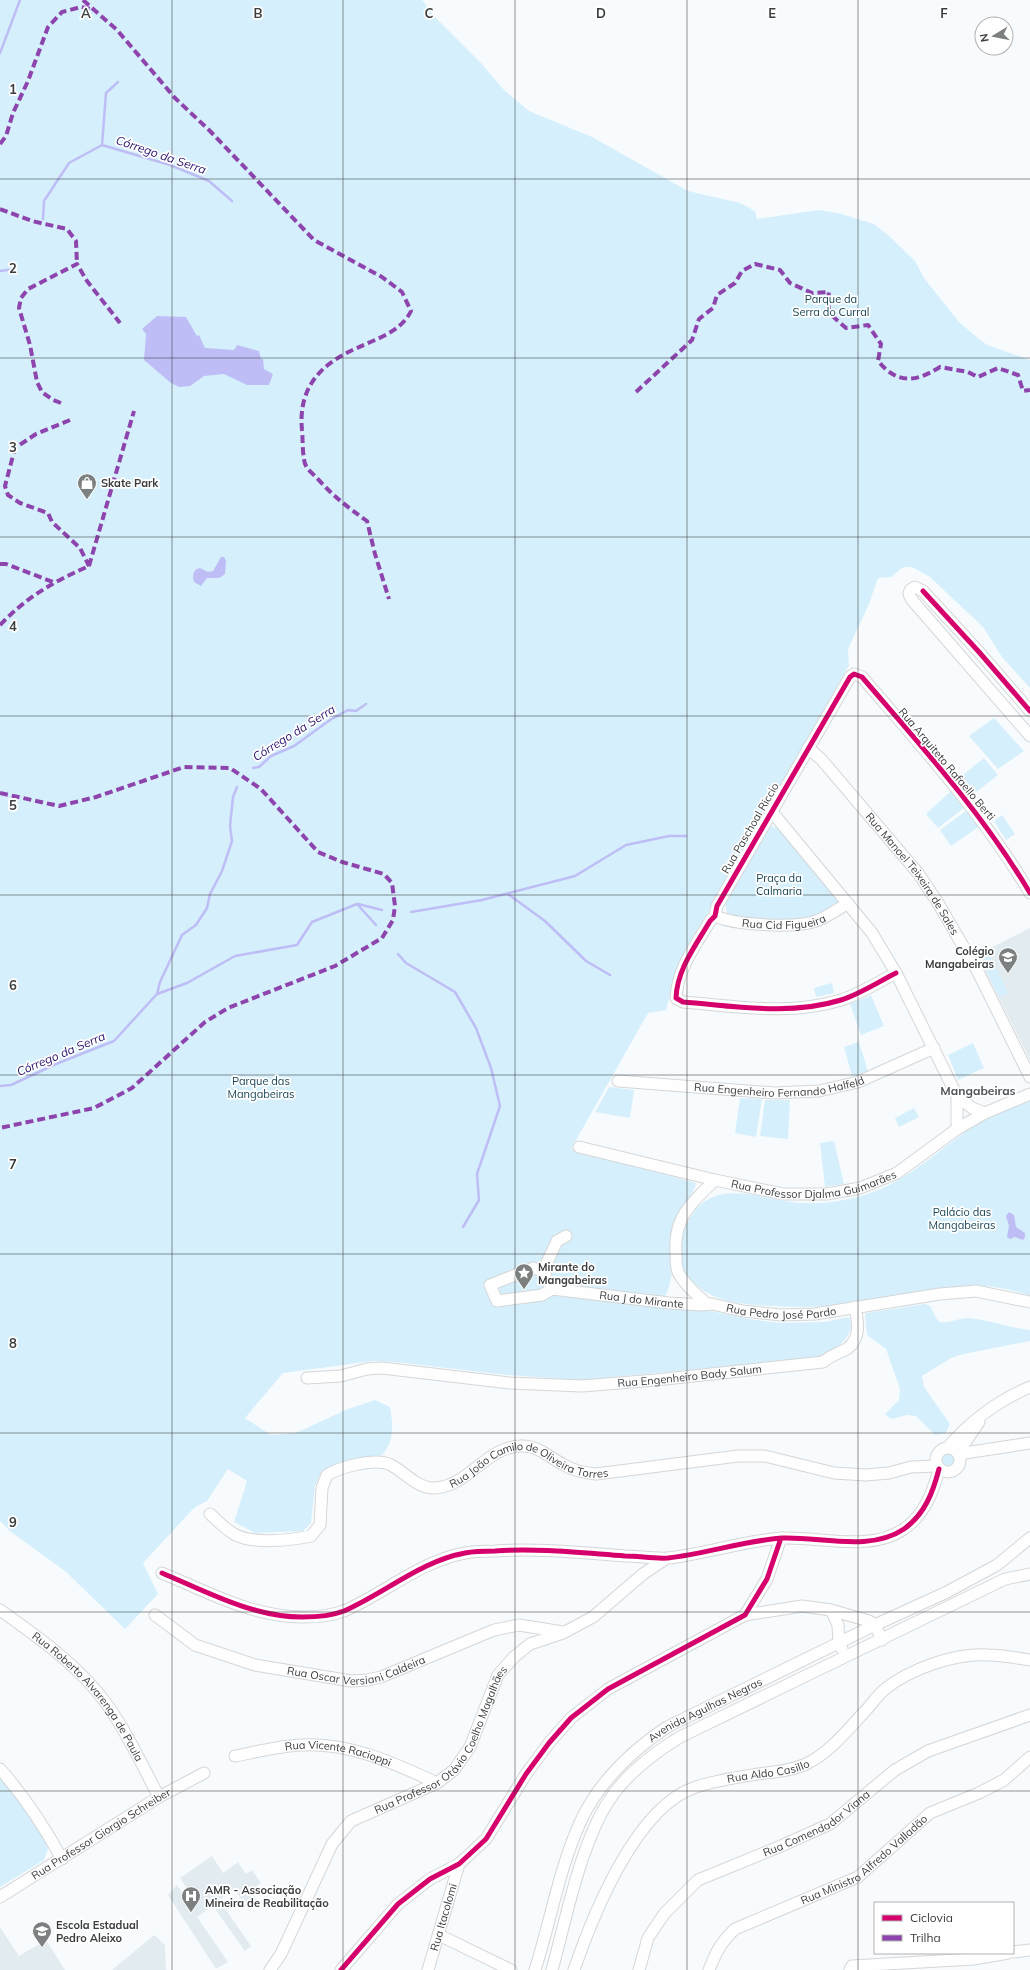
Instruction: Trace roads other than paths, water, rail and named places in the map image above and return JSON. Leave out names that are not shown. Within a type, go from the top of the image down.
[{"type":"street","points":[[1030,711],[923,591],[915,588],[910,590],[909,594],[912,600],[1030,736]]},
{"type":"street","name":"Rua Paschoal Riccio","points":[[854,674],[850,677],[808,748],[717,906],[715,916],[710,921],[680,972],[676,986],[676,998],[683,1002],[771,1009],[799,1008],[843,999],[896,974]]},
{"type":"street","name":"Rua Arquiteto Rafaello Berti","points":[[854,674],[862,678],[959,790],[988,829],[1030,893]]},
{"type":"street","name":"Rua Manoel Teixeira de Sales","points":[[808,748],[821,759],[918,873],[978,972],[1030,1077]]},
{"type":"street","points":[[772,812],[872,933],[896,974],[958,1096],[972,1108],[985,1113]]},
{"type":"street","name":"Rua Cid Figueira","points":[[715,916],[726,921],[785,925],[804,924],[815,922],[848,903]]},
{"type":"street","name":"Rua Engenheiro Fernando Halfeld","points":[[618,1081],[775,1093],[819,1091],[858,1082],[934,1048]]},
{"type":"street","name":"Rua Professor Djalma Guimarães","points":[[579,1147],[716,1180],[783,1194],[827,1194],[860,1188],[897,1173],[956,1129],[985,1113],[1030,1094]]},
{"type":"street","points":[[956,1129],[958,1096]]},
{"type":"street","points":[[707,1304],[690,1288],[678,1271],[675,1242],[677,1228],[686,1209],[716,1180]]},
{"type":"street","points":[[543,1270],[557,1241],[566,1236]]},
{"type":"street","points":[[533,1268],[543,1270],[552,1289],[542,1295],[497,1301],[490,1285],[533,1268]]},
{"type":"street","name":"Rua J do Mirante","points":[[552,1289],[668,1303],[707,1304]]},
{"type":"street","points":[[855,1307],[976,1291],[1030,1302]]},
{"type":"street","name":"Rua Pedro José Pardo","points":[[707,1304],[781,1315],[815,1314],[855,1307]]},
{"type":"street","name":"Rua Engenheiro Bady Salum","points":[[308,1378],[342,1376],[367,1369],[382,1368],[510,1383],[582,1386],[656,1380],[823,1362],[829,1356],[848,1348],[854,1341],[857,1334],[858,1324],[855,1307]]},
{"type":"street","points":[[941,1465],[953,1471],[956,1455],[984,1415],[1012,1395],[1030,1387]]},
{"type":"street","points":[[162,1573],[240,1606],[267,1614],[301,1617],[322,1616],[343,1611],[394,1583],[452,1556],[467,1552],[517,1550],[666,1558],[781,1538],[810,1538],[848,1541],[880,1540],[903,1530],[917,1518],[932,1494],[942,1484],[941,1449],[956,1455],[994,1447],[1030,1443]]},
{"type":"street","name":"Rua João Camilo de Oliveira Torres","points":[[210,1514],[233,1534],[247,1540],[294,1539],[312,1536],[320,1525],[322,1488],[324,1481],[327,1475],[335,1470],[369,1462],[388,1464],[421,1485],[434,1488],[450,1485],[493,1454],[506,1448],[521,1446],[537,1447],[563,1465],[580,1472],[596,1474],[738,1456],[765,1456],[834,1473],[866,1475],[889,1473],[911,1467],[941,1465]]},
{"type":"street","points":[[745,1615],[767,1580],[781,1538]]},
{"type":"street","name":"Avenida Agulhas Negras","points":[[535,1970],[571,1846],[579,1824],[598,1792],[623,1761],[644,1743],[667,1727],[875,1625],[947,1592],[997,1565],[1030,1538]]},
{"type":"street","name":"Rua Professor Otávio Coelho Magalhães","points":[[270,1970],[281,1954],[332,1844],[351,1821],[437,1783],[454,1770],[470,1747],[498,1675],[514,1657],[530,1644],[563,1633],[593,1617],[643,1574],[666,1558]]},
{"type":"street","points":[[997,1565],[1005,1579]]},
{"type":"street","name":"Avenida Agulhas Negras","points":[[552,1970],[579,1872],[594,1828],[608,1801],[636,1770],[657,1751],[680,1737],[846,1658],[1005,1579],[1030,1574]]},
{"type":"street","points":[[341,1970],[398,1904],[430,1879],[459,1864],[486,1839],[526,1774],[549,1743],[571,1718],[608,1689],[745,1615],[802,1606],[831,1610],[854,1616],[875,1625],[882,1640]]},
{"type":"street","name":"Rua Roberto Alvarenga de Paula","points":[[0,1610],[30,1632],[80,1673],[118,1722],[158,1797]]},
{"type":"street","points":[[831,1610],[838,1625],[839,1643],[846,1658]]},
{"type":"street","name":"Rua Oscar Versiani Caldeira","points":[[155,1615],[195,1645],[255,1666],[351,1681],[381,1677],[494,1630],[519,1625],[563,1633]]},
{"type":"street","points":[[838,1625],[854,1616]]},
{"type":"street","name":"Rua Aldo Casillo","points":[[574,1970],[596,1911],[631,1846],[657,1814],[676,1796],[695,1787],[726,1780],[784,1771],[805,1764],[834,1745],[884,1690],[918,1670],[954,1658],[987,1655],[1030,1660]]},
{"type":"street","name":"Rua Comendador Viana","points":[[638,1970],[648,1938],[664,1914],[698,1880],[830,1824],[895,1770],[928,1752],[1030,1715]]},
{"type":"street","name":"Rua Vicente Racioppi","points":[[235,1756],[301,1745],[347,1747],[399,1765],[437,1783]]},
{"type":"street","name":"Rua Ministro Alfredo Valladão","points":[[709,1970],[714,1955],[723,1940],[736,1929],[858,1877],[930,1813],[979,1794],[1004,1780],[1030,1757]]},
{"type":"street","points":[[0,1769],[16,1786],[48,1832],[62,1858]]},
{"type":"street","name":"Rua Professor Giorgio Schreiber","points":[[0,1896],[158,1797],[204,1773]]},
{"type":"street","name":"Rua Itacolomi","points":[[428,1970],[459,1864]]},
{"type":"street","points":[[439,1935],[511,1970]]},
{"type":"street","points":[[1014,1952],[1030,1950]]},
{"type":"street","points":[[850,1970],[852,1966],[974,1959],[1002,1954]]},
{"type":"water","points":[[157,316],[186,317],[197,336],[199,335],[205,348],[234,350],[237,345],[259,351],[261,359],[263,359],[264,369],[273,374],[269,385],[247,385],[224,374],[204,376],[190,386],[179,387],[171,383],[144,360],[146,334],[142,329]]},
{"type":"water","points":[[221,557],[224,557],[226,561],[225,574],[219,578],[207,578],[201,586],[194,582],[194,571],[200,568],[208,572],[213,571]]},
{"type":"water","points":[[1009,1212],[1014,1215],[1016,1227],[1025,1233],[1023,1240],[1015,1237],[1010,1239],[1007,1237],[1009,1226],[1006,1216]]},
{"type":"waterway","name":"Córrego da Serra","points":[[0,53],[20,0]]},
{"type":"waterway","name":"Córrego da Serra","points":[[43,219],[44,201],[69,163],[102,145],[106,93],[118,82]]},
{"type":"waterway","name":"Córrego da Serra","points":[[102,145],[170,165],[209,181],[232,201]]},
{"type":"waterway","name":"Córrego da Serra","points":[[0,271],[14,269]]},
{"type":"waterway","name":"Córrego da Serra","points":[[253,768],[259,767],[271,756],[294,746],[330,720],[348,710],[356,711],[366,704]]},
{"type":"waterway","name":"Córrego da Serra","points":[[0,1086],[11,1085],[56,1064],[114,1041],[157,994],[160,982],[182,935],[196,925],[207,908],[210,894],[222,871],[232,841],[230,826],[233,797],[237,787]]},
{"type":"waterway","name":"Córrego da Serra","points":[[411,912],[482,900],[575,876],[626,845],[669,836],[686,836]]},
{"type":"waterway","name":"Córrego da Serra","points":[[508,894],[545,921],[586,961],[610,975]]},
{"type":"waterway","name":"Córrego da Serra","points":[[157,994],[187,983],[235,956],[297,945],[312,922],[357,904],[376,925]]},
{"type":"waterway","name":"Córrego da Serra","points":[[358,904],[382,910]]},
{"type":"waterway","name":"Córrego da Serra","points":[[398,954],[406,963],[455,992],[476,1028],[491,1068],[500,1106],[477,1174],[479,1200],[463,1227]]},
{"type":"place","name":"Skate Park","points":[[87,500]]},
{"type":"place","name":"Colégio Mangabeiras","points":[[1008,974]]},
{"type":"place","name":"Mirante do Mangabeiras","points":[[524,1290]]},
{"type":"place","name":"AMR - Associação Mineira de Reabilitação","points":[[191,1913]]},
{"type":"place","name":"Escola Estadual Pedro Aleixo","points":[[42,1948]]},
{"type":"district","name":"Mangabeiras","points":[[978,1091]]},
{"type":"park label","name":"Parque da Serra do Curral","points":[[831,305]]},
{"type":"park label","name":"Praça da Calmaria","points":[[779,884]]},
{"type":"park label","name":"Parque das Mangabeiras","points":[[261,1087]]},
{"type":"park label","name":"Palácio das Mangabeiras","points":[[962,1218]]}]
